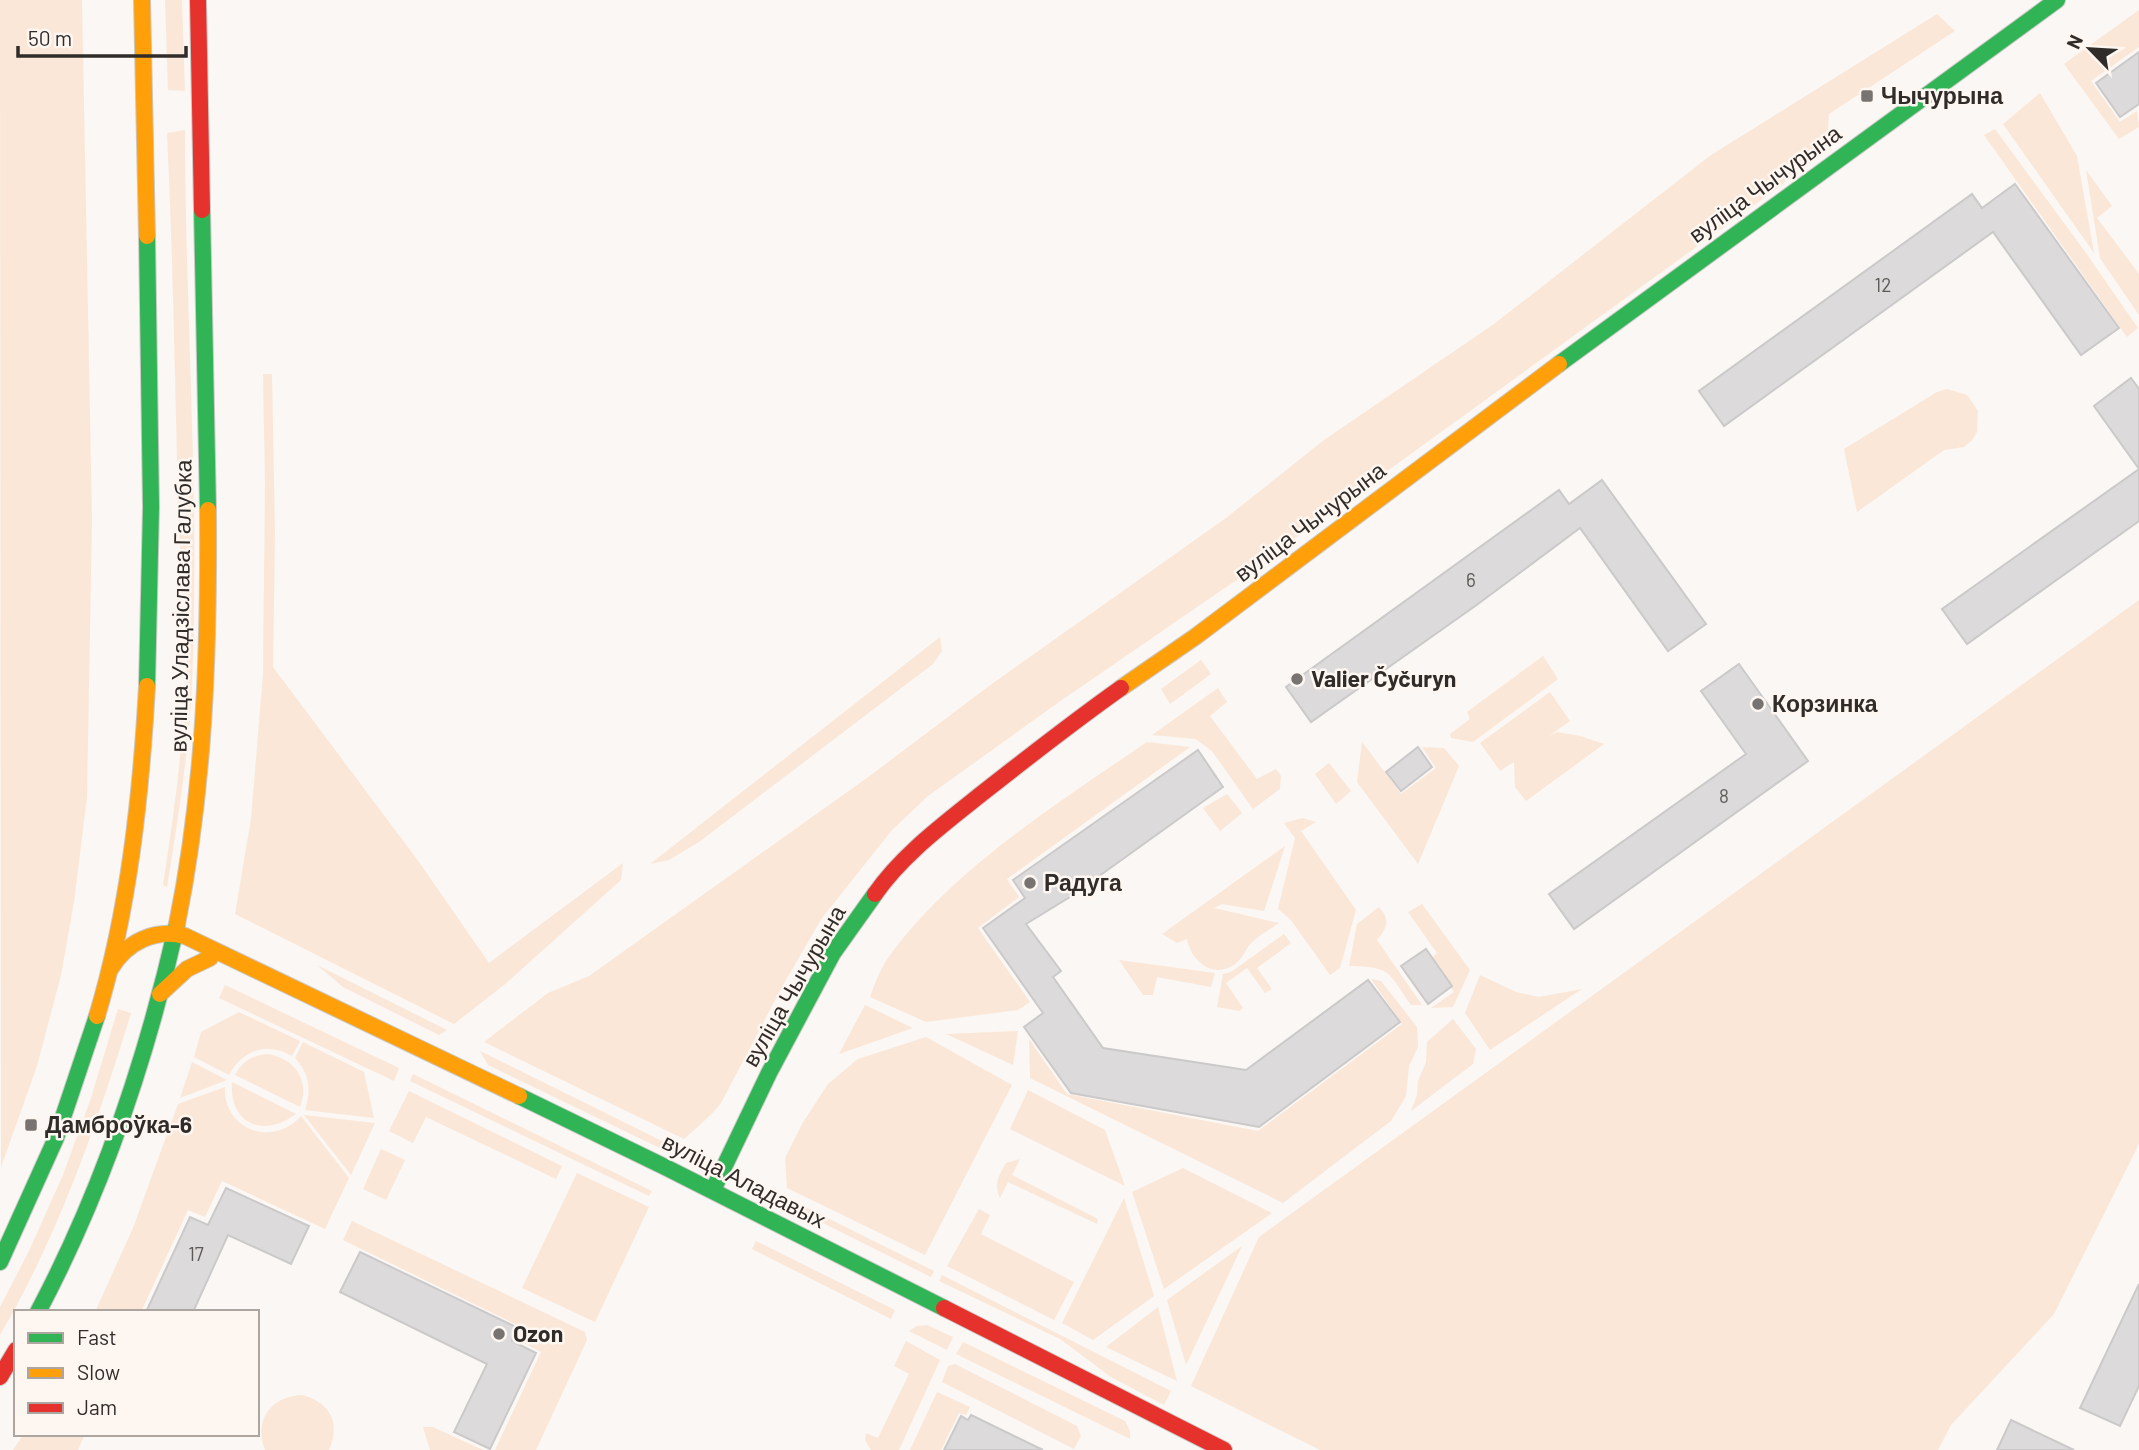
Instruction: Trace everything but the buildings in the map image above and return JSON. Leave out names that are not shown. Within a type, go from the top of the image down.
[{"type":"main road","name":"вуліца Уладзіслава Галубка","points":[[0,1262],[68,1105],[109,973],[126,888],[141,782],[150,657],[151,467],[142,0]]},
{"type":"main road","name":"вуліца Уладзіслава Галубка","points":[[39,1310],[96,1188],[160,994],[174,939],[198,793],[207,676],[209,544],[198,0]]},
{"type":"main road","name":"вуліца Чычурына","points":[[713,1191],[769,1073],[833,953],[883,882],[931,834],[1062,730],[1195,637],[1595,338],[2057,0]]},
{"type":"main road","points":[[126,888],[132,908],[154,934]]},
{"type":"main road","name":"вуліца Аладавых","points":[[109,973],[121,954],[154,934],[239,960],[713,1191],[1224,1450]]},
{"type":"main road","name":"вуліца Аладавых","points":[[174,939],[210,958],[239,960]]},
{"type":"main road","points":[[160,994],[187,969],[210,958]]},
{"type":"main road","points":[[0,1377],[14,1353]]},
{"type":"shaded area","points":[[0,0],[82,0],[92,519],[87,797],[74,902],[61,975],[37,1066],[1,1167]]},
{"type":"shaded area","points":[[165,0],[182,0],[185,91],[168,90]]},
{"type":"shaded area","points":[[2139,10],[2139,47],[2091,81],[2120,122],[2137,111],[2139,127],[2119,139],[2064,64]]},
{"type":"shaded area","points":[[1937,14],[1955,31],[1829,114],[1828,129],[1783,184],[1248,572],[928,796],[892,830],[822,918],[783,985],[721,1103],[684,1139],[484,1042],[548,993],[589,976],[871,775],[989,686],[1226,518],[1324,440],[1494,324],[1711,155]]},
{"type":"shaded area","points":[[2040,93],[2077,156],[2094,253],[2003,124]]},
{"type":"shaded area","points":[[1995,129],[2138,328],[2127,337],[1984,135]]},
{"type":"shaded area","points":[[185,130],[194,613],[188,734],[167,887],[163,885],[181,750],[186,647],[179,525],[167,133]]},
{"type":"shaded area","points":[[2086,170],[2112,206],[2097,218],[2139,274],[2139,315],[2100,258]]},
{"type":"shaded area","points":[[263,374],[272,374],[275,535],[273,667],[419,862],[489,963],[623,863],[621,880],[504,985],[454,1024],[235,914],[251,819],[263,674]]},
{"type":"shaded area","points":[[1947,389],[1967,395],[1978,411],[1977,432],[1972,440],[1964,447],[1944,450],[1857,512],[1844,449],[1937,392]]},
{"type":"shaded area","points":[[2139,600],[2139,1144],[2054,1314],[1951,1425],[1938,1450],[1320,1450],[1191,1386],[1259,1237]]},
{"type":"shaded area","points":[[940,637],[942,651],[933,664],[699,842],[669,860],[650,864]]},
{"type":"shaded area","points":[[1543,656],[1558,679],[1473,742],[1451,738],[1450,734],[1470,719],[1467,712]]},
{"type":"shaded area","points":[[1201,660],[1211,674],[1170,704],[1161,689]]},
{"type":"shaded area","points":[[1218,688],[1227,702],[1210,716],[1257,779],[1276,769],[1281,776],[1280,789],[1253,809],[1212,751],[1196,739],[1152,735]]},
{"type":"shaded area","points":[[1550,692],[1570,721],[1549,736],[1557,732],[1604,744],[1526,801],[1515,787],[1514,762],[1500,771],[1480,743]]},
{"type":"shaded area","points":[[1147,742],[1190,747],[1007,879],[1019,897],[978,928],[1030,1002],[1018,1010],[926,1022],[870,997],[888,958],[913,926],[942,896],[1008,840]]},
{"type":"shaded area","points":[[1362,742],[1401,794],[1436,768],[1422,747],[1444,748],[1459,766],[1418,864],[1357,782]]},
{"type":"shaded area","points":[[1329,763],[1351,791],[1336,804],[1315,774]]},
{"type":"shaded area","points":[[1227,794],[1242,813],[1220,831],[1203,808]]},
{"type":"shaded area","points":[[1303,818],[1316,822],[1301,831],[1356,910],[1340,968],[1330,975],[1291,920],[1278,909],[1295,838],[1284,823]]},
{"type":"shaded area","points":[[1285,846],[1264,911],[1222,904],[1214,908],[1279,923],[1255,940],[1235,964],[1219,970],[1211,969],[1198,961],[1187,939],[1177,943],[1162,934]]},
{"type":"shaded area","points":[[1422,904],[1470,970],[1453,1007],[1431,1008],[1454,992],[1431,959],[1437,953],[1408,912]]},
{"type":"shaded area","points":[[1379,907],[1385,916],[1386,924],[1377,940],[1422,1005],[1411,1005],[1388,973],[1374,968],[1349,966],[1357,924]]},
{"type":"shaded area","points":[[1284,934],[1291,943],[1257,968],[1272,989],[1265,993],[1247,968],[1226,983],[1243,1008],[1239,1011],[1217,1007],[1223,974],[1231,972]]},
{"type":"shaded area","points":[[1119,960],[1215,973],[1211,987],[1157,977],[1153,995],[1143,995]]},
{"type":"shaded area","points":[[317,965],[447,1030],[439,1035],[343,987]]},
{"type":"shaded area","points":[[1480,975],[1516,992],[1539,997],[1582,989],[1490,1050],[1465,1013]]},
{"type":"shaded area","points":[[1371,979],[1381,981],[1417,1027],[1418,1047],[1409,1066],[1406,1096],[1391,1121],[1283,1203],[1030,1078],[1029,1039],[1067,1094],[1258,1131],[1402,1024]]},
{"type":"shaded area","points":[[225,985],[399,1068],[394,1081],[219,998]]},
{"type":"shaded area","points":[[865,1005],[913,1028],[839,1054]]},
{"type":"shaded area","points":[[118,1009],[131,1013],[90,1137],[41,1258],[0,1335],[0,1307],[63,1175],[91,1098]]},
{"type":"shaded area","points":[[239,1012],[300,1041],[292,1056],[274,1049],[256,1050],[241,1059],[229,1075],[194,1057],[201,1032]]},
{"type":"shaded area","points":[[1453,1019],[1476,1049],[1473,1064],[1411,1111],[1426,1062],[1427,1042]]},
{"type":"shaded area","points":[[1018,1031],[1013,1065],[946,1034]]},
{"type":"shaded area","points":[[926,1037],[1012,1085],[925,1255],[787,1188],[785,1158],[802,1124],[828,1084],[858,1059]]},
{"type":"shaded area","points":[[303,1042],[364,1072],[374,1118],[305,1110],[308,1082],[295,1058]]},
{"type":"shaded area","points":[[480,1051],[672,1146],[666,1151],[488,1065]]},
{"type":"shaded area","points":[[268,1054],[286,1061],[298,1072],[303,1088],[300,1107],[235,1075],[248,1060]]},
{"type":"shaded area","points":[[192,1062],[227,1080],[180,1098]]},
{"type":"shaded area","points":[[413,1074],[652,1191],[649,1196],[410,1081]]},
{"type":"shaded area","points":[[232,1082],[296,1114],[272,1125],[251,1123],[236,1109]]},
{"type":"shaded area","points":[[225,1087],[232,1114],[241,1124],[252,1130],[277,1131],[290,1126],[301,1116],[349,1178],[325,1229],[222,1181],[205,1217],[188,1210],[142,1310],[96,1310],[133,1228],[178,1104]]},
{"type":"shaded area","points":[[1028,1090],[1105,1130],[1125,1186],[1010,1129]]},
{"type":"shaded area","points":[[409,1091],[562,1166],[556,1179],[426,1117],[413,1143],[389,1131]]},
{"type":"shaded area","points":[[304,1115],[375,1123],[351,1175]]},
{"type":"shaded area","points":[[381,1149],[405,1160],[386,1200],[363,1189]]},
{"type":"shaded area","points":[[1020,1159],[1012,1175],[1098,1219],[1097,1224],[1008,1182],[1000,1198],[997,1184],[1001,1172],[1006,1163]]},
{"type":"shaded area","points":[[1183,1168],[1272,1213],[1164,1289],[1132,1192]]},
{"type":"shaded area","points":[[577,1173],[649,1207],[595,1322],[522,1288]]},
{"type":"shaded area","points":[[777,1193],[934,1271],[931,1277],[775,1199]]},
{"type":"shaded area","points":[[1124,1198],[1154,1296],[1093,1340],[1062,1323]]},
{"type":"shaded area","points":[[979,1209],[990,1215],[981,1234],[1074,1282],[1054,1320],[947,1266]]},
{"type":"shaded area","points":[[352,1221],[585,1332],[587,1340],[536,1450],[495,1450],[541,1352],[516,1339],[521,1327],[343,1240]]},
{"type":"shaded area","points":[[756,1241],[895,1310],[891,1319],[752,1249]]},
{"type":"shaded area","points":[[1242,1246],[1186,1365],[1167,1300]]},
{"type":"shaded area","points":[[942,1275],[1171,1391],[1164,1405],[1111,1377],[1060,1339],[939,1281]]},
{"type":"shaded area","points":[[1158,1307],[1177,1381],[1106,1347]]},
{"type":"shaded area","points":[[927,1325],[953,1337],[947,1350],[909,1331],[917,1326]]},
{"type":"shaded area","points":[[906,1341],[940,1360],[899,1450],[871,1450],[865,1440],[866,1433],[878,1438],[909,1374],[894,1366]]},
{"type":"shaded area","points":[[963,1342],[1125,1421],[1130,1431],[1130,1439],[956,1354]]},
{"type":"shaded area","points":[[955,1364],[1077,1426],[1081,1436],[1074,1449],[942,1382],[948,1366]]},
{"type":"shaded area","points":[[937,1392],[970,1407],[966,1415],[959,1413],[941,1450],[910,1450]]},
{"type":"shaded area","points":[[302,1395],[320,1403],[330,1415],[334,1431],[329,1450],[265,1450],[261,1429],[267,1412],[281,1400]]},
{"type":"shaded area","points":[[423,1427],[433,1427],[483,1450],[430,1450]]},
{"type":"shaded area","points":[[23,1436],[84,1436],[78,1450],[13,1450]]},
{"type":"traffic: fast","points":[[1559,364],[2057,0]]},
{"type":"traffic: fast","points":[[202,210],[208,510]]},
{"type":"traffic: fast","points":[[147,236],[151,507],[147,686]]},
{"type":"traffic: fast","points":[[713,1190],[769,1073],[833,953],[875,894]]},
{"type":"traffic: fast","points":[[39,1310],[82,1219],[120,1122],[152,1024],[177,924]]},
{"type":"traffic: fast","points":[[0,1262],[56,1138],[97,1016]]},
{"type":"traffic: fast","points":[[519,1096],[944,1308]]},
{"type":"traffic: slow","points":[[142,0],[147,236]]},
{"type":"traffic: slow","points":[[1121,688],[1195,637],[1559,364]]},
{"type":"traffic: slow","points":[[177,924],[194,821],[203,717],[208,614],[208,510]]},
{"type":"traffic: slow","points":[[97,1016],[117,935],[132,852],[147,686]]},
{"type":"traffic: slow","points":[[111,968],[125,951],[143,939],[163,934],[185,936],[519,1096]]},
{"type":"traffic: slow","points":[[160,994],[187,969],[210,958]]},
{"type":"traffic: jam","points":[[198,0],[202,210]]},
{"type":"traffic: jam","points":[[875,894],[910,853],[938,829],[1121,688]]},
{"type":"traffic: jam","points":[[944,1308],[1224,1450]]},
{"type":"traffic: jam","points":[[0,1377],[14,1353]]},
{"type":"place","name":"Чычурына","points":[[1867,96]]},
{"type":"place","name":"Valier Čyčuryn","points":[[1297,679]]},
{"type":"place","name":"Корзинка","points":[[1758,704]]},
{"type":"place","name":"Радуга","points":[[1030,883]]},
{"type":"place","name":"Дамброўка-6","points":[[31,1125]]},
{"type":"place","name":"Ozon","points":[[499,1334]]}]
